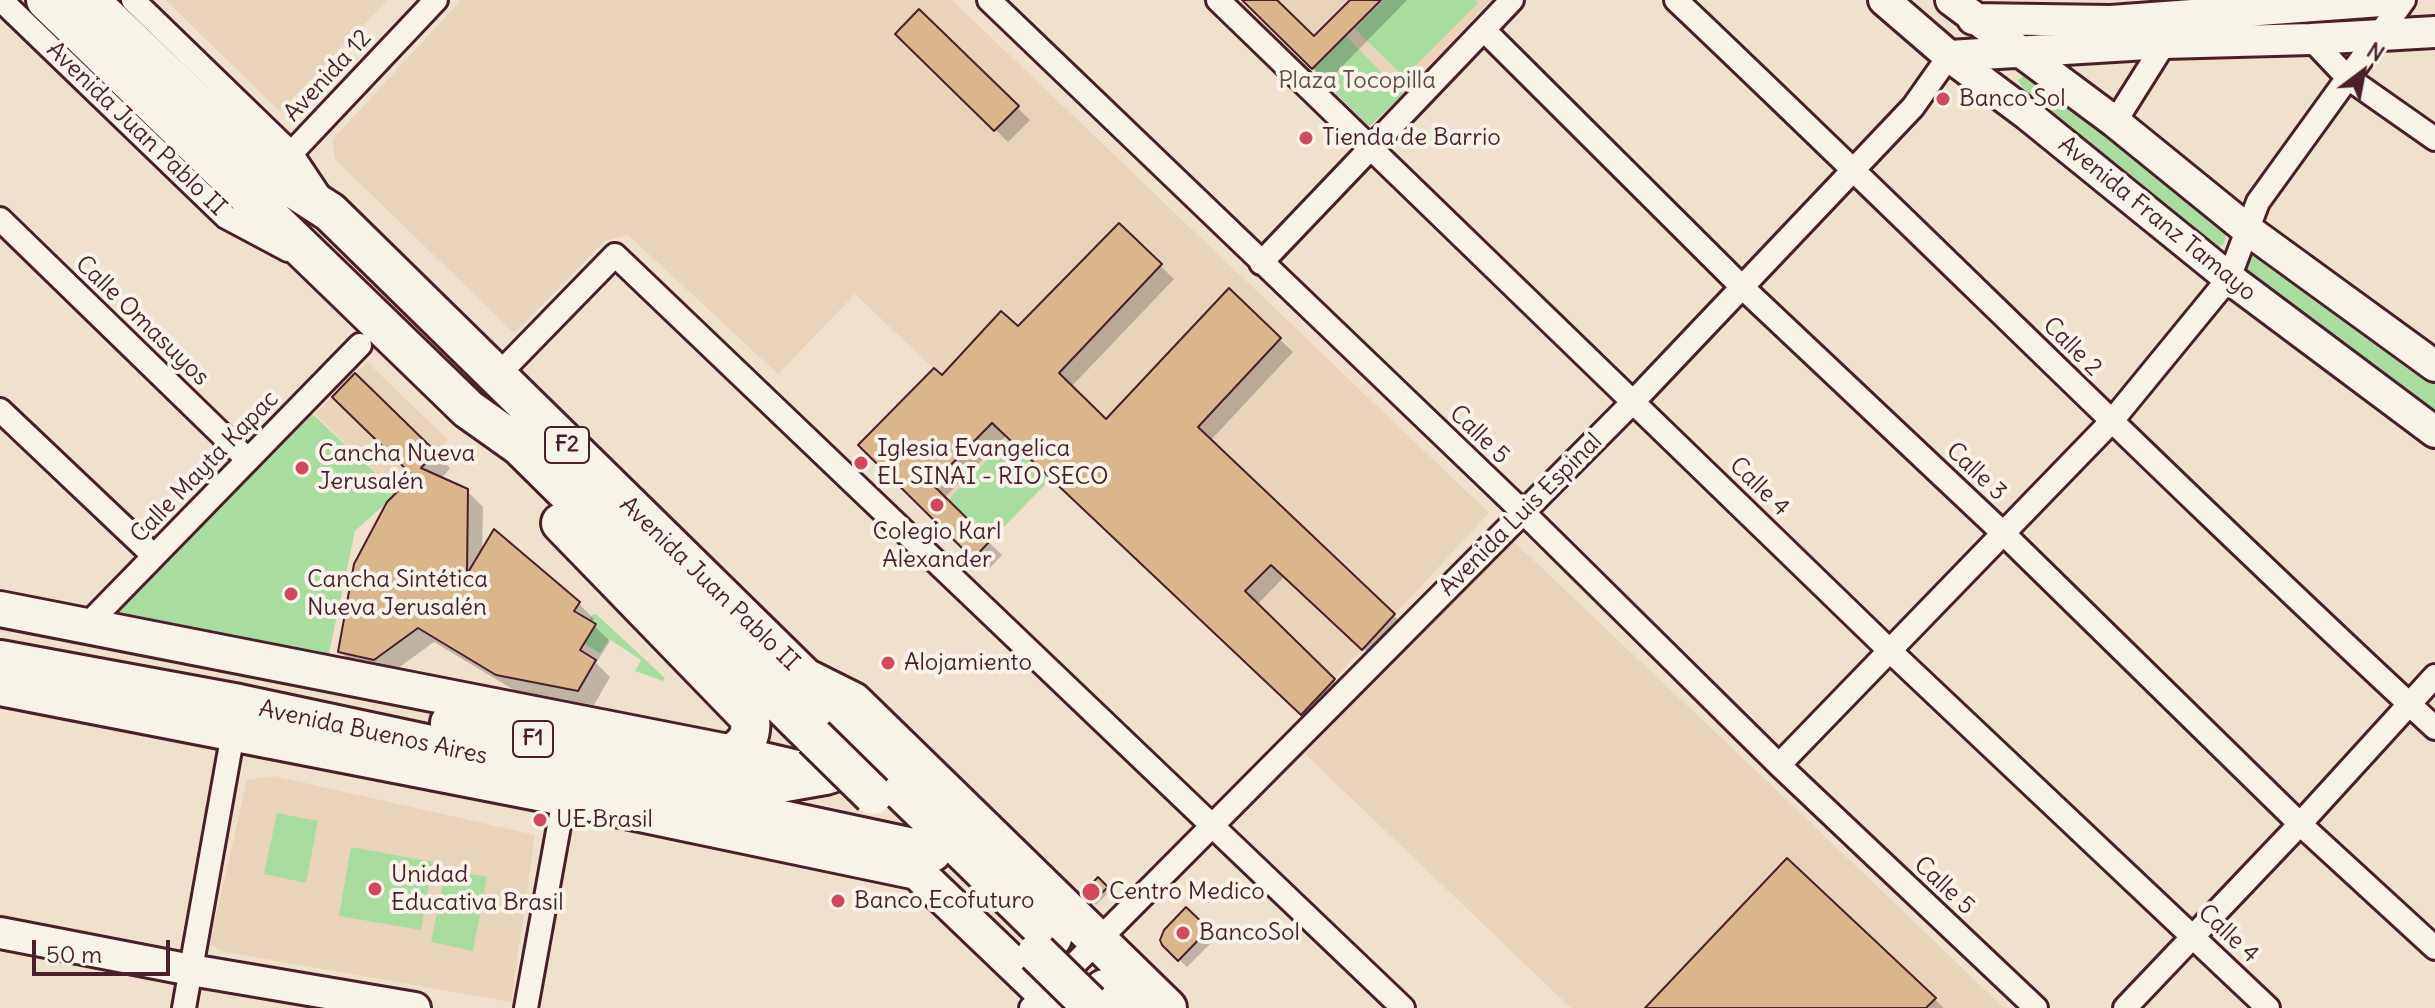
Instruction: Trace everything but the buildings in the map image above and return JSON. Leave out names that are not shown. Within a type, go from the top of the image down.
[{"type":"highway","name":"Avenida Juan Pablo II","points":[[46,0],[271,175],[330,212],[805,678],[853,702],[1167,1008]]},
{"type":"highway","name":"Avenida Juan Pablo II","points":[[89,0],[271,175],[322,268],[468,409],[520,446],[814,737],[872,778],[924,862],[1044,946],[1078,1003]]},
{"type":"highway","points":[[468,409],[501,461],[750,718],[752,732],[745,744],[733,753]]},
{"type":"highway","name":"Avenida Buenos Aires","points":[[0,637],[768,785],[825,775],[872,778]]},
{"type":"highway","name":"Avenida Buenos Aires","points":[[0,660],[239,704],[924,862]]},
{"type":"highway","name":"F2","points":[[805,678],[832,723],[872,778],[1044,946]]},
{"type":"main road","name":"Avenida Buenos Aires","points":[[0,609],[733,753],[825,775]]},
{"type":"main road","name":"Avenida Buenos Aires","points":[[0,688],[564,798],[924,862]]},
{"type":"main road","name":"Avenida Juan Pablo II","points":[[924,862],[1078,1003]]},
{"type":"street","name":"Avenida Juan Pablo II","points":[[1,0],[226,217],[322,268]]},
{"type":"street","name":"Avenida Juan Pablo II","points":[[133,0],[271,175]]},
{"type":"street","name":"Avenida 12","points":[[271,175],[436,0]]},
{"type":"street","name":"Calle 5","points":[[989,0],[1524,513],[1779,765],[2036,1008]]},
{"type":"street","name":"Calle 4","points":[[1218,0],[1889,650],[2268,1008]]},
{"type":"street","points":[[1261,263],[1512,0]]},
{"type":"street","name":"Calle 2","points":[[1676,0],[1855,170],[2111,422],[2435,728]]},
{"type":"street","name":"Avenida Franz Tamayo","points":[[1884,0],[1949,56],[2028,115],[2229,278],[2435,432]]},
{"type":"street","points":[[1969,6],[2111,21],[2190,7],[2394,0]]},
{"type":"street","points":[[1779,765],[2111,422],[2229,278],[2258,202],[2404,0]]},
{"type":"street","name":"Avenida Luis Espinal","points":[[1078,1003],[1099,942],[1633,402],[1913,107],[1949,56],[1969,6]]},
{"type":"street","name":"Avenida Franz Tamayo","points":[[1969,6],[2018,52],[2115,122],[2248,230],[2435,366]]},
{"type":"street","points":[[2115,122],[2190,7]]},
{"type":"street","name":"Calle 3","points":[[1484,30],[1741,286],[2004,534],[2300,824],[2435,948]]},
{"type":"street","points":[[1949,56],[2435,32]]},
{"type":"street","points":[[2311,39],[2348,78],[2435,139]]},
{"type":"street","points":[[2062,82],[2056,73],[2056,61],[2064,52],[2071,50]]},
{"type":"street","name":"Calle Omasuyos","points":[[0,219],[248,460]]},
{"type":"street","points":[[497,376],[615,255],[1403,1008]]},
{"type":"street","name":"Calle Mayta Kapac","points":[[86,626],[360,345]]},
{"type":"street","points":[[0,410],[154,556]]},
{"type":"street","points":[[2125,1008],[2435,676]]},
{"type":"street","points":[[184,1008],[233,733]]},
{"type":"street","points":[[526,1008],[564,798]]},
{"type":"street","points":[[0,933],[191,970],[415,1008]]},
{"type":"shaded area","points":[[165,0],[388,0],[280,111]]},
{"type":"shaded area","points":[[461,0],[952,0],[1489,513],[1301,715],[1051,479],[973,559],[900,487],[976,409],[855,294],[778,374],[628,235],[605,241],[514,333],[335,159],[332,140]]},
{"type":"shaded area","points":[[1242,0],[1491,0],[1403,94],[1346,36],[1312,69]]},
{"type":"shaded area","points":[[367,362],[448,440],[397,493],[315,414]]},
{"type":"shaded area","points":[[1509,537],[2004,1008],[1571,1008],[1305,754]]},
{"type":"shaded area","name":"Unidad Educativa Brasil","points":[[274,776],[535,835],[511,1002],[220,951],[210,943],[247,780]]},
{"type":"green space","points":[[1384,0],[1474,0],[1478,3],[1404,77],[1355,29]]},
{"type":"green space","name":"Plaza Tocopilla","points":[[1346,36],[1403,94],[1369,127],[1312,69]]},
{"type":"green space","points":[[2027,74],[2037,77],[2227,231],[2224,244],[2215,249],[2022,87],[2018,80]]},
{"type":"green space","points":[[2254,252],[2435,376],[2435,410],[2245,271],[2244,266]]},
{"type":"green space","points":[[307,409],[397,493],[355,531],[328,658],[120,616],[115,604]]},
{"type":"green space","points":[[1009,438],[1051,478],[990,541],[948,500]]},
{"type":"green space","points":[[596,614],[665,678],[663,681],[635,671],[641,660],[609,639],[600,653],[578,640],[592,615]]},
{"type":"green space","points":[[277,813],[318,821],[306,883],[264,874]]},
{"type":"green space","points":[[351,847],[433,862],[421,930],[339,916]]},
{"type":"green space","points":[[446,869],[487,877],[473,951],[431,942]]},
{"type":"place","name":"Banco Sol","points":[[1943,99]]},
{"type":"place","name":"Tienda de Barrio","points":[[1306,138]]},
{"type":"place","name":"Iglesia Evangelica EL SINAI - RIO SECO","points":[[861,463]]},
{"type":"place","name":"Cancha Nueva Jerusalén","points":[[302,468]]},
{"type":"place","name":"Colegio Karl Alexander","points":[[937,505]]},
{"type":"place","name":"Cancha Sintética Nueva Jerusalén","points":[[291,594]]},
{"type":"place","name":"Alojamiento","points":[[888,663]]},
{"type":"place","name":"UE Brasil","points":[[540,820]]},
{"type":"place","name":"Unidad Educativa Brasil","points":[[375,889]]},
{"type":"place","name":"Centro Medico","points":[[1091,892]]},
{"type":"place","name":"Banco Ecofuturo","points":[[838,901]]},
{"type":"place","name":"BancoSol","points":[[1183,933]]}]
